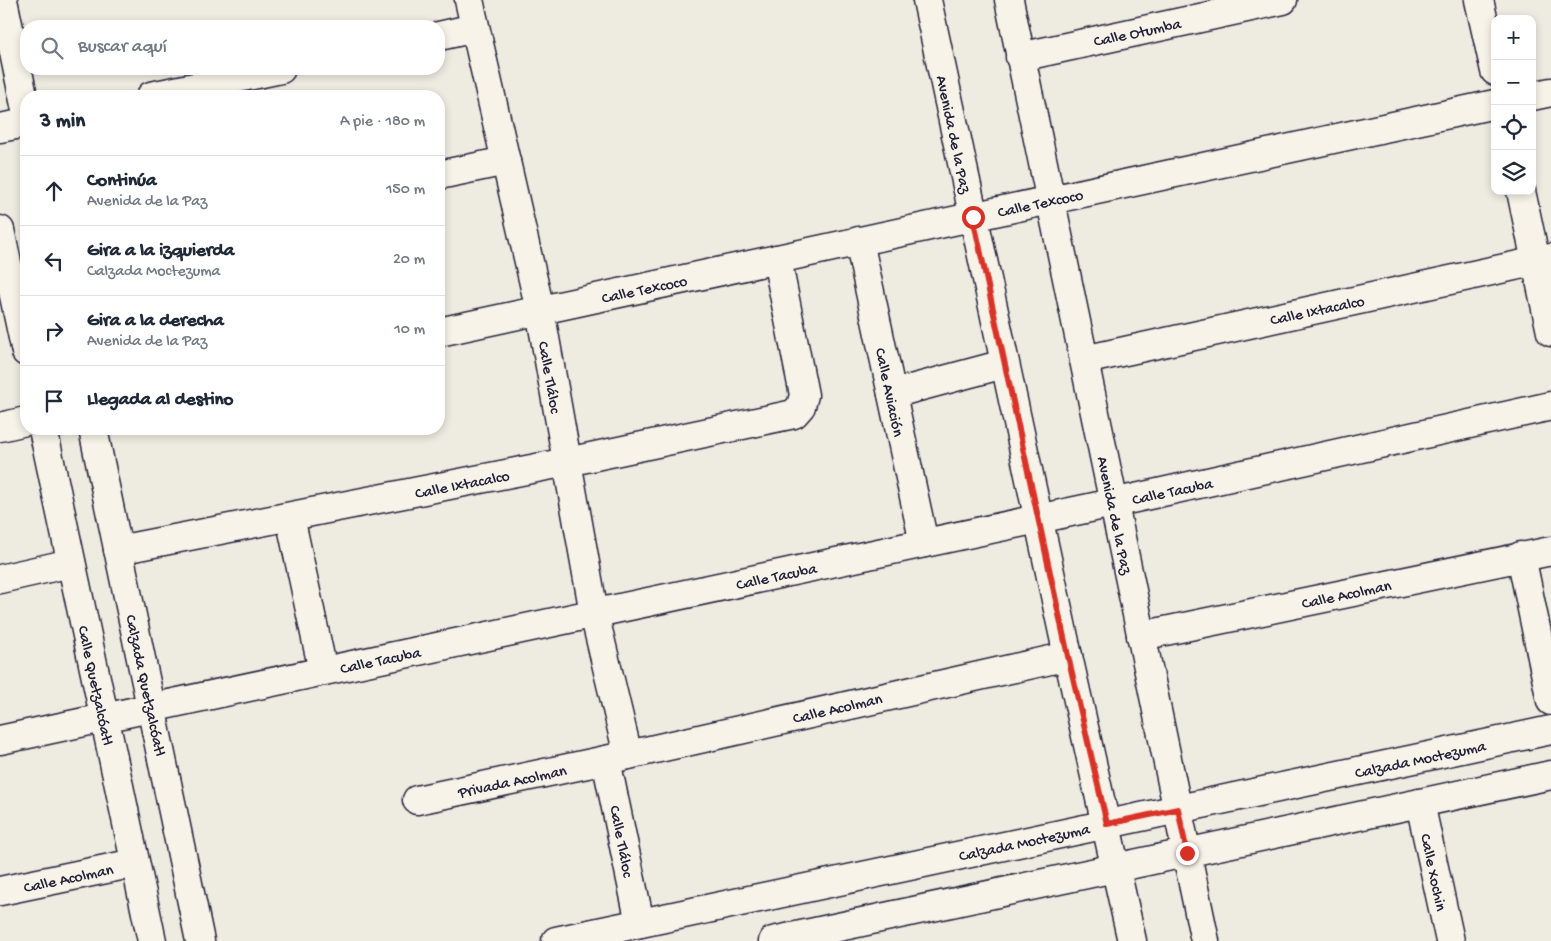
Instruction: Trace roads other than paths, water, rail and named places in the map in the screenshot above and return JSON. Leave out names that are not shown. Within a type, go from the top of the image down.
[{"type":"street","points":[[3,0],[22,90]]},
{"type":"street","name":"Calle Tláloc","points":[[469,0],[540,310],[594,613],[617,757],[640,923]]},
{"type":"street","name":"Avenida de la Paz","points":[[927,0],[1004,364],[1132,941]]},
{"type":"street","name":"Avenida de la Paz","points":[[1009,0],[1205,941]]},
{"type":"street","name":"Calle Otumba","points":[[1020,57],[1283,0]]},
{"type":"street","points":[[1479,0],[1493,60]]},
{"type":"street","points":[[445,35],[475,28]]},
{"type":"street","points":[[180,90],[253,75]]},
{"type":"street","points":[[1536,95],[1551,92]]},
{"type":"street","name":"Calle Texcoco","points":[[445,331],[1491,105]]},
{"type":"street","points":[[0,128],[20,123]]},
{"type":"street","points":[[445,174],[506,161]]},
{"type":"street","points":[[1522,195],[1543,259],[1551,332]]},
{"type":"street","points":[[0,230],[4,266],[20,329]]},
{"type":"street","name":"Calle Aviación","points":[[859,241],[924,543]]},
{"type":"street","name":"Calle Ixtacalco","points":[[118,550],[566,462],[794,414],[801,406],[804,395],[777,259]]},
{"type":"street","name":"Calle Ixtacalco","points":[[1084,360],[1543,259]]},
{"type":"street","points":[[892,394],[1004,364]]},
{"type":"street","name":"Calle Tacuba","points":[[0,740],[924,543],[1551,406]]},
{"type":"street","points":[[0,427],[20,422]]},
{"type":"street","name":"Calle Quetzalcóatl","points":[[44,435],[152,941]]},
{"type":"street","name":"Calzada Quetzalcóatl","points":[[94,435],[200,941]]},
{"type":"street","points":[[290,517],[323,671]]},
{"type":"street","name":"Calle Acolman","points":[[1141,636],[1551,551]]},
{"type":"street","points":[[1522,556],[1551,701]]},
{"type":"street","points":[[0,579],[71,562]]},
{"type":"street","name":"Calle Acolman","points":[[617,757],[1068,656]]},
{"type":"street","name":"Calzada Moctezuma","points":[[556,941],[1551,730]]},
{"type":"street","name":"Privada Acolman","points":[[417,800],[617,757]]},
{"type":"street","points":[[773,941],[1551,775]]},
{"type":"street","name":"Calle Xochin","points":[[1420,803],[1450,941]]},
{"type":"street","name":"Calle Acolman","points":[[0,891],[135,863]]}]
